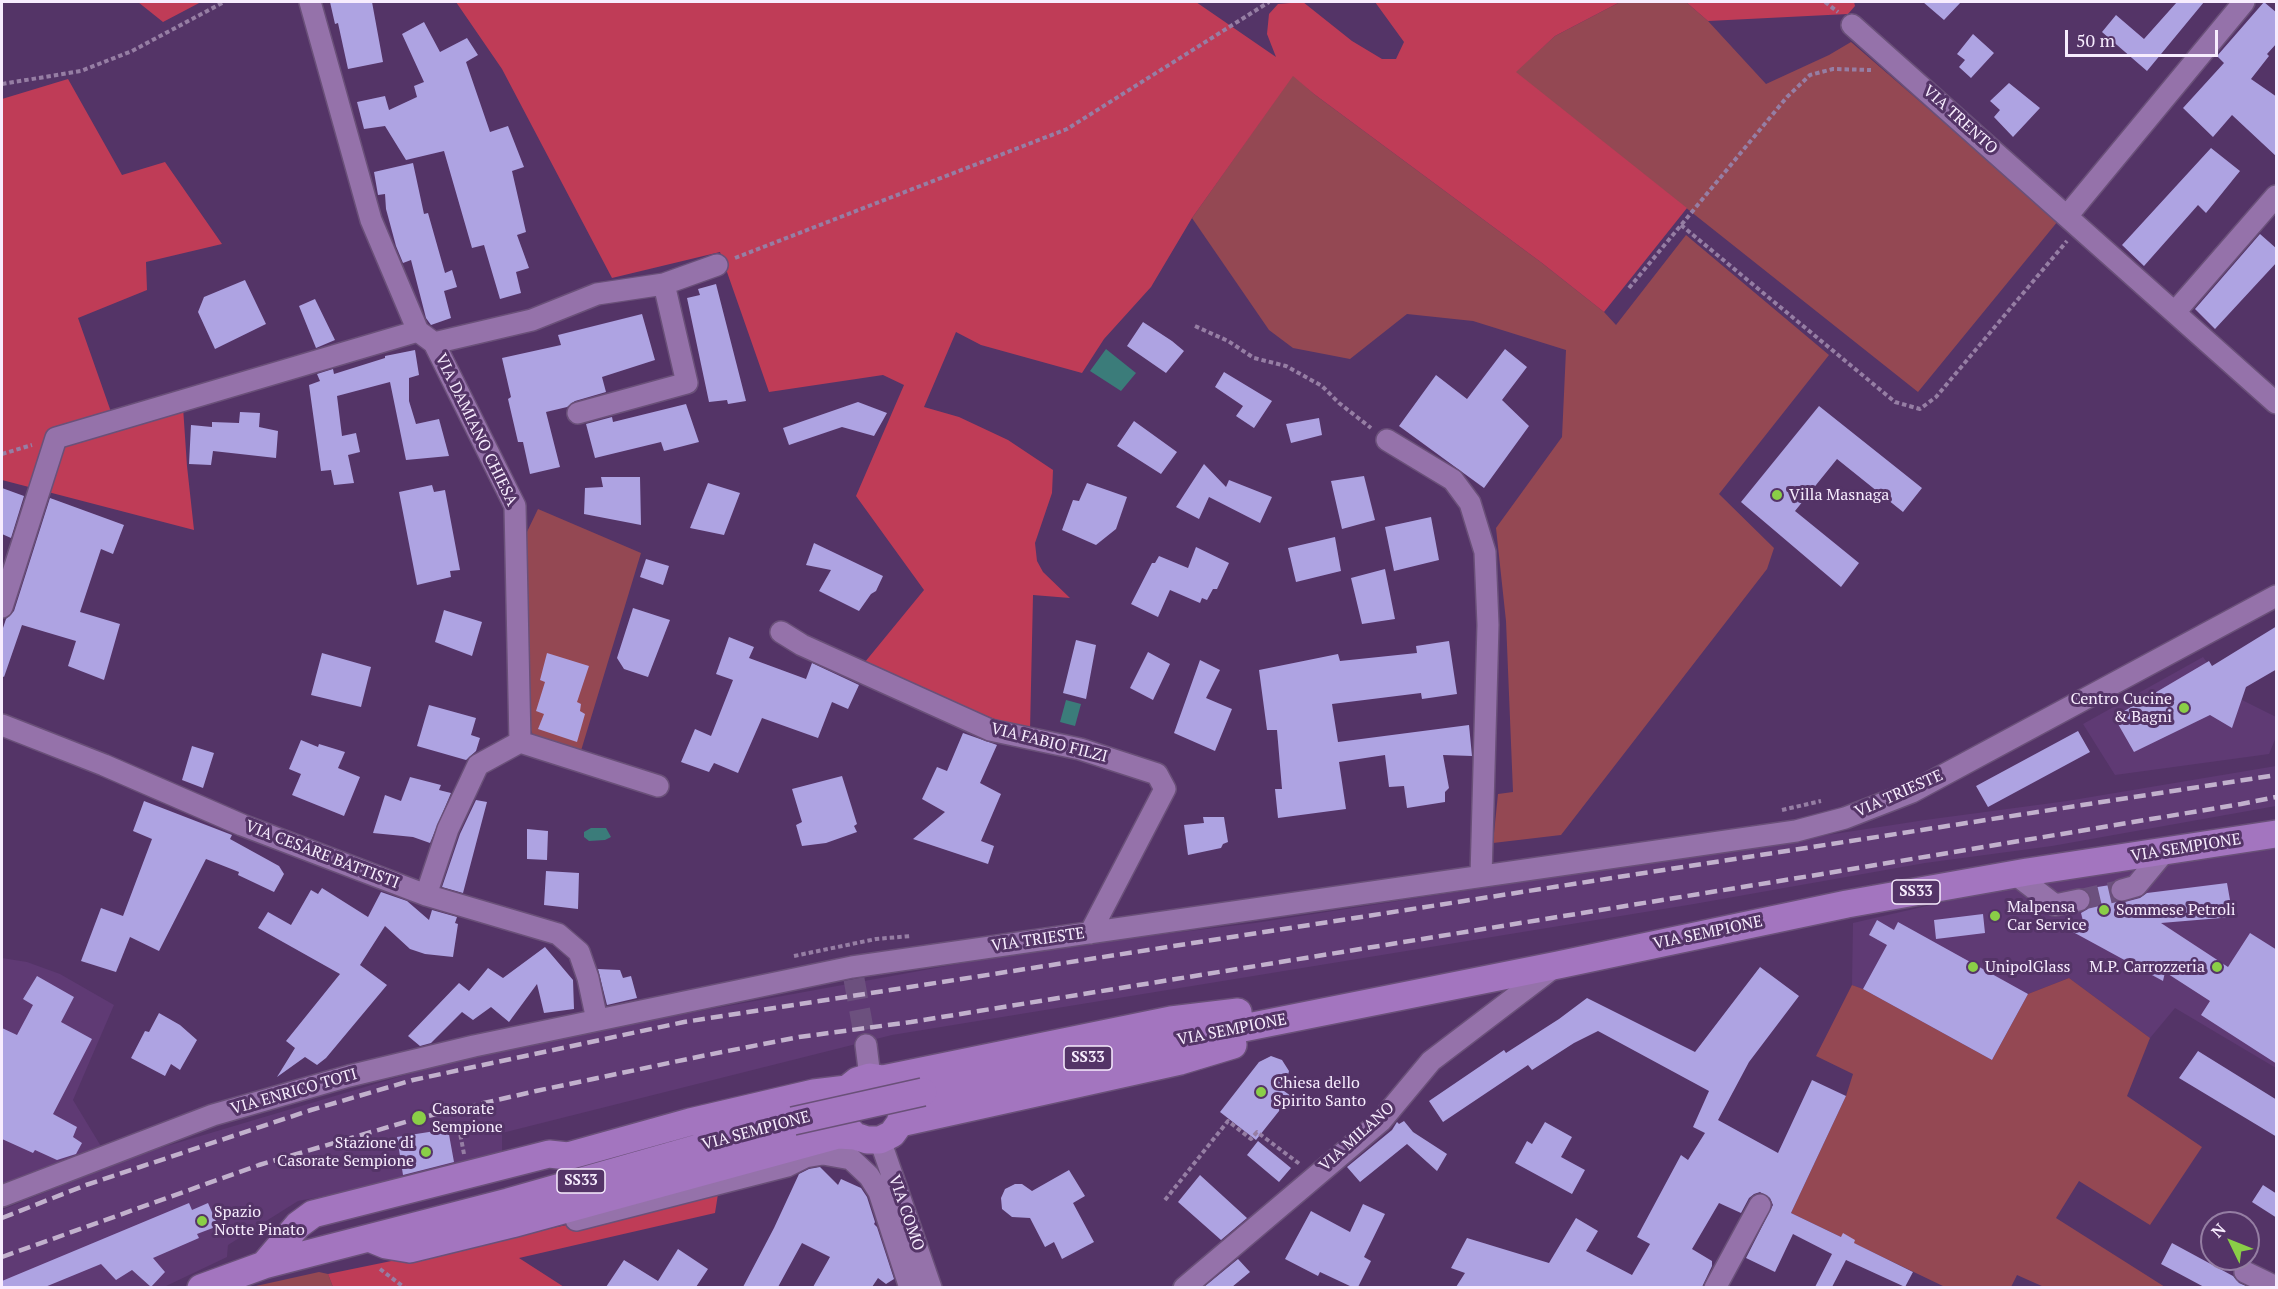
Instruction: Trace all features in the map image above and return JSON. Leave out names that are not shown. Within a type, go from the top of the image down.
[{"type":"main road","name":"VIA SEMPIONE","points":[[201,1287],[264,1265],[508,1202],[793,1120],[1847,904],[2015,874],[2277,834]]},
{"type":"main road","points":[[264,1265],[298,1225],[313,1214],[549,1154],[567,1156],[690,1122],[814,1093],[1172,1020],[1280,1007],[1305,1016]]},
{"type":"main road","points":[[369,1238],[386,1245],[410,1249],[548,1215],[838,1135],[878,1133],[1180,1061],[1232,1045],[1254,1026]]},
{"type":"main road","points":[[867,1082],[894,1086],[902,1098],[903,1110],[878,1133],[845,1126],[841,1114],[841,1101],[867,1082]]},
{"type":"street","name":"VIA DAMIANO CHIESA","points":[[309,2],[371,220],[426,337],[515,506],[520,741]]},
{"type":"street","points":[[2073,221],[2244,2]]},
{"type":"street","name":"VIA TRENTO","points":[[1852,25],[2277,403]]},
{"type":"street","points":[[2175,312],[2277,196]]},
{"type":"street","points":[[2,606],[56,438],[426,337],[532,320],[597,294],[664,284],[717,265]]},
{"type":"street","points":[[578,413],[687,383],[664,284]]},
{"type":"street","points":[[1387,440],[1452,480],[1470,503],[1485,552],[1488,625],[1481,876]]},
{"type":"street","name":"VIA TRIESTE","points":[[597,1020],[1090,933],[1796,831],[1845,818],[1912,792],[2277,596]]},
{"type":"street","name":"VIA FABIO FILZI","points":[[781,632],[802,645],[990,730],[1080,749],[1157,774],[1165,789],[1090,933]]},
{"type":"street","name":"VIA CESARE BATTISTI","points":[[2,725],[104,765],[242,825],[426,895],[558,934],[579,952],[588,978],[597,1020]]},
{"type":"street","points":[[426,895],[448,829],[478,765],[520,741],[658,786]]},
{"type":"street","points":[[2122,890],[2136,886],[2165,851]]},
{"type":"street","points":[[2015,874],[2055,905],[2079,900]]},
{"type":"street","name":"VIA MILANO","points":[[1184,1287],[1381,1121],[1431,1061],[1558,965]]},
{"type":"street","name":"VIA ENRICO TOTI","points":[[2,1196],[213,1115],[293,1091],[474,1046],[597,1020]]},
{"type":"street","points":[[866,1045],[867,1082]]},
{"type":"street","name":"VIA COMO","points":[[878,1133],[931,1287]]},
{"type":"street","points":[[548,1215],[573,1221],[787,1166],[805,1157],[823,1154],[851,1159],[869,1176],[879,1192],[910,1287]]},
{"type":"street","points":[[1715,1287],[1760,1204]]},
{"type":"street","points":[[2245,1272],[2277,1287]]},
{"type":"path","points":[[2,84],[81,71],[132,51],[224,2]]},
{"type":"path","points":[[717,265],[1066,129],[1269,2]]},
{"type":"path","points":[[1629,288],[1787,97],[1809,75],[1833,69],[1872,70]]},
{"type":"path","points":[[1681,225],[1895,402],[1920,410],[1936,397],[2073,221]]},
{"type":"path","points":[[1195,326],[1228,340],[1254,358],[1286,366],[1322,386],[1339,403],[1387,440]]},
{"type":"path","points":[[2,454],[56,438]]},
{"type":"path","points":[[1165,1200],[1228,1121],[1251,1139],[1257,1132],[1306,1169]]},
{"type":"shaded area","points":[[138,2],[201,2],[163,22]]},
{"type":"shaded area","points":[[456,2],[1196,2],[1276,57],[1267,34],[1269,14],[1278,4],[1303,2],[1352,41],[1382,59],[1396,59],[1404,42],[1375,2],[1620,2],[1555,36],[1516,72],[1687,208],[1604,312],[1293,76],[1192,218],[1151,287],[1104,339],[1082,373],[981,345],[956,332],[924,407],[959,417],[1008,440],[1053,470],[1052,493],[1035,543],[1037,561],[1043,572],[1070,598],[1033,595],[1030,731],[954,705],[865,662],[924,590],[856,496],[904,385],[883,375],[769,392],[720,252],[612,278],[502,69]]},
{"type":"shaded area","points":[[1620,2],[1686,2],[1708,21],[1766,84],[1829,55],[1851,42],[2058,221],[1918,392],[1515,72],[1555,36]]},
{"type":"shaded area","points":[[1686,2],[1854,2],[1855,6],[1848,14],[1708,21]]},
{"type":"shaded area","points":[[1293,75],[1314,94],[1542,263],[1604,312],[1616,325],[1686,235],[1829,355],[1719,494],[1774,548],[1767,569],[1561,835],[1493,843],[1498,794],[1513,792],[1506,621],[1496,528],[1562,437],[1566,350],[1473,321],[1407,314],[1350,359],[1293,348],[1269,330],[1192,218]]},
{"type":"shaded area","points":[[68,79],[122,175],[165,162],[222,244],[146,262],[147,290],[78,318],[117,429],[183,407],[194,530],[2,480],[2,99]]},
{"type":"shaded area","points":[[1106,349],[1136,373],[1121,391],[1090,371]]},
{"type":"shaded area","points":[[538,509],[641,553],[580,754],[547,744],[533,735],[527,721],[524,538]]},
{"type":"shaded area","points":[[2203,657],[2229,691],[2276,717],[2276,737],[2269,754],[2115,775],[2083,724]]},
{"type":"shaded area","points":[[1066,700],[1081,704],[1075,726],[1060,722]]},
{"type":"shaded area","points":[[2276,766],[2276,806],[2052,846],[1925,863],[1694,904],[892,1035],[502,1133],[502,1154],[383,1185],[298,1201],[228,1245],[227,1257],[164,1287],[2,1288],[2,1210],[140,1154],[459,1059],[651,1020],[1034,950],[1255,923],[1925,820],[2067,801]]},
{"type":"shaded area","points":[[591,828],[606,828],[611,837],[605,840],[589,841],[584,837],[584,832]]},
{"type":"shaded area","points":[[2276,846],[2276,1068],[2175,1008],[2150,1038],[2069,978],[2028,994],[1992,1060],[1852,985],[1853,923],[2009,887]]},
{"type":"shaded area","points":[[2,958],[27,962],[60,974],[114,1005],[73,1100],[102,1148],[2,1187]]},
{"type":"shaded area","points":[[2069,978],[2150,1038],[2127,1096],[2202,1147],[2150,1225],[2079,1181],[2056,1218],[2165,1287],[2044,1287],[2017,1275],[2011,1287],[1945,1287],[1791,1213],[1846,1096],[1853,1074],[1816,1056],[1852,985],[1992,1060],[2028,994]]},
{"type":"shaded area","points":[[718,1194],[715,1213],[519,1258],[564,1287],[333,1287],[328,1274]]},
{"type":"shaded area","points":[[319,1272],[328,1274],[333,1287],[247,1288]]},
{"type":"building","points":[[330,2],[372,2],[383,62],[348,69],[338,23],[335,24]]},
{"type":"building","points":[[1923,2],[1961,2],[1944,20]]},
{"type":"building","points":[[2177,2],[2204,2],[2147,71],[2102,32],[2116,15],[2144,39]]},
{"type":"building","points":[[2264,2],[2277,13],[2277,43],[2251,79],[2277,97],[2277,157],[2232,115],[2213,137],[2183,108],[2224,63],[2217,56]]},
{"type":"building","points":[[424,22],[440,52],[467,38],[478,55],[466,62],[490,132],[508,126],[524,167],[512,171],[526,232],[517,235],[529,268],[516,272],[521,293],[500,299],[484,245],[472,248],[444,151],[406,160],[385,126],[364,129],[357,102],[385,96],[389,110],[417,97],[414,86],[424,82],[402,34]]},
{"type":"building","points":[[1973,34],[1994,53],[1971,78],[1959,67],[1965,60],[1957,54]]},
{"type":"building","points":[[2009,83],[2040,108],[2013,137],[1994,117],[2000,110],[1990,101]]},
{"type":"building","points":[[2211,148],[2240,171],[2206,213],[2198,205],[2144,266],[2122,245]]},
{"type":"building","points":[[413,163],[424,214],[428,213],[445,273],[452,270],[457,287],[444,291],[451,318],[431,325],[426,318],[411,260],[403,263],[396,246],[386,209],[385,194],[378,195],[374,172]]},
{"type":"building","points":[[2260,234],[2277,249],[2277,262],[2215,329],[2195,309]]},
{"type":"building","points":[[245,280],[266,324],[215,349],[198,312],[204,297]]},
{"type":"building","points":[[716,284],[746,401],[728,404],[727,400],[709,402],[687,298],[700,295],[698,289]]},
{"type":"building","points":[[315,299],[335,340],[316,348],[299,306]]},
{"type":"building","points":[[642,314],[655,360],[602,377],[606,392],[575,401],[567,407],[546,412],[560,467],[530,474],[523,442],[518,442],[502,358],[561,345],[558,335]]},
{"type":"building","points":[[1143,322],[1184,351],[1166,373],[1127,346]]},
{"type":"building","points":[[1505,349],[1527,367],[1502,400],[1529,426],[1484,488],[1399,426],[1436,375],[1467,399]]},
{"type":"building","points":[[415,350],[419,375],[409,378],[409,401],[416,424],[439,419],[449,456],[406,460],[390,382],[337,396],[342,436],[356,433],[360,452],[348,455],[354,483],[334,485],[331,470],[321,471],[309,385],[320,381],[317,374],[333,369],[334,374],[385,358],[385,356]]},
{"type":"building","points":[[1224,372],[1272,401],[1254,428],[1236,416],[1243,406],[1215,387]]},
{"type":"building","points":[[858,402],[887,413],[874,436],[842,427],[789,445],[783,428]]},
{"type":"building","points":[[686,404],[699,442],[664,451],[661,442],[595,458],[586,424],[612,417],[613,422]]},
{"type":"building","name":"Villa Masnaga","points":[[1819,406],[1922,488],[1903,512],[1837,459],[1795,511],[1859,563],[1841,587],[1741,502]]},
{"type":"building","points":[[240,412],[260,413],[259,427],[278,431],[276,458],[213,451],[211,465],[189,464],[191,425],[212,427],[212,422],[239,423]]},
{"type":"building","points":[[1319,418],[1322,435],[1291,443],[1286,424]]},
{"type":"building","points":[[1134,421],[1177,452],[1161,474],[1117,446]]},
{"type":"building","points":[[1204,464],[1226,487],[1229,480],[1272,497],[1260,523],[1209,497],[1199,519],[1176,507]]},
{"type":"building","points":[[1364,476],[1375,520],[1342,529],[1331,481]]},
{"type":"building","points":[[601,477],[640,477],[641,525],[584,514],[585,488],[603,487]]},
{"type":"building","points":[[708,483],[740,493],[724,535],[690,528]]},
{"type":"building","points":[[1087,483],[1127,497],[1116,529],[1096,545],[1062,530],[1073,500],[1079,501]]},
{"type":"building","points":[[432,485],[434,492],[445,490],[460,570],[450,571],[451,577],[417,585],[399,492]]},
{"type":"building","points":[[2,488],[24,496],[11,538],[2,534]]},
{"type":"building","points":[[50,498],[124,525],[113,554],[101,549],[80,612],[120,624],[104,680],[68,666],[76,641],[22,625],[4,677],[2,676],[2,631],[6,619],[14,611]]},
{"type":"building","points":[[1431,517],[1439,560],[1394,571],[1385,527]]},
{"type":"building","points":[[1335,537],[1341,571],[1296,582],[1288,548]]},
{"type":"building","points":[[814,543],[883,576],[876,591],[871,594],[859,611],[819,591],[831,570],[806,565]]},
{"type":"building","points":[[1196,547],[1229,563],[1217,589],[1213,589],[1207,600],[1202,598],[1200,603],[1170,590],[1158,617],[1131,604],[1152,563],[1155,563],[1159,556],[1188,568]]},
{"type":"building","points":[[646,559],[669,566],[663,585],[640,577]]},
{"type":"building","points":[[1385,569],[1395,619],[1362,624],[1351,578]]},
{"type":"building","points":[[633,608],[670,620],[648,677],[624,669],[617,658]]},
{"type":"building","points":[[444,610],[482,622],[472,656],[435,642]]},
{"type":"building","name":"Centro Cucine & Bagni","points":[[2277,626],[2277,669],[2246,687],[2232,728],[2210,715],[2134,752],[2114,717],[2209,661],[2212,666]]},
{"type":"building","points":[[729,637],[754,647],[749,658],[806,679],[812,663],[859,685],[848,709],[832,702],[818,738],[762,718],[738,773],[714,763],[709,772],[681,762],[695,729],[711,736],[733,680],[716,674]]},
{"type":"building","points":[[1076,640],[1096,645],[1086,699],[1063,693]]},
{"type":"building","points":[[1449,641],[1457,694],[1422,699],[1421,693],[1332,704],[1338,742],[1469,725],[1472,756],[1443,755],[1449,788],[1445,792],[1445,802],[1407,808],[1404,786],[1389,787],[1385,755],[1339,762],[1346,809],[1278,818],[1275,789],[1282,789],[1277,730],[1267,730],[1259,670],[1338,654],[1340,661],[1417,653],[1416,646]]},
{"type":"building","points":[[1148,652],[1170,664],[1153,700],[1130,688]]},
{"type":"building","points":[[322,653],[371,667],[361,707],[311,695]]},
{"type":"building","points":[[547,653],[589,666],[577,702],[581,704],[580,711],[585,714],[577,742],[538,729],[544,714],[536,711],[545,682],[540,680]]},
{"type":"building","points":[[1200,660],[1220,670],[1206,698],[1232,709],[1215,751],[1174,733]]},
{"type":"building","points":[[429,705],[476,718],[471,735],[480,738],[476,751],[466,760],[417,746]]},
{"type":"building","points":[[2078,731],[2090,752],[1988,807],[1976,786]]},
{"type":"building","points":[[963,733],[997,745],[980,783],[1001,794],[981,841],[994,846],[988,864],[913,839],[945,812],[922,799],[937,767],[947,771]]},
{"type":"building","points":[[301,740],[318,747],[319,744],[345,752],[338,768],[360,777],[344,816],[292,795],[301,774],[289,769]]},
{"type":"building","points":[[192,746],[214,753],[203,788],[182,780]]},
{"type":"building","points":[[842,776],[857,824],[854,826],[857,832],[826,843],[802,846],[796,825],[802,822],[792,789]]},
{"type":"building","points":[[410,777],[441,785],[439,790],[451,793],[430,843],[413,837],[373,833],[385,795],[401,801]]},
{"type":"building","points":[[476,800],[487,802],[463,893],[442,887],[460,834]]},
{"type":"building","points":[[144,801],[232,835],[230,839],[279,866],[284,874],[274,892],[238,875],[239,872],[206,859],[159,951],[130,937],[116,972],[81,961],[101,908],[123,916],[152,839],[133,831]]},
{"type":"building","points":[[1203,817],[1224,817],[1228,842],[1221,848],[1188,855],[1184,825],[1204,823]]},
{"type":"building","points":[[527,829],[548,831],[547,860],[527,859]]},
{"type":"building","points":[[546,871],[579,873],[578,909],[544,905]]},
{"type":"building","points":[[2227,883],[2233,917],[2161,923],[2228,967],[2250,933],[2277,950],[2277,1064],[2201,1015],[2210,1001],[2165,972],[2163,981],[2073,932],[2083,921],[2081,913],[2088,909],[2091,903],[2091,897],[2085,889],[2110,885],[2113,899],[2125,902],[2140,898],[2147,893]]},
{"type":"building","points":[[322,888],[368,917],[381,892],[407,901],[429,920],[432,910],[457,917],[453,957],[425,954],[410,949],[385,926],[360,965],[387,985],[326,1058],[317,1065],[305,1057],[277,1077],[295,1048],[286,1041],[340,974],[258,928],[268,912],[291,925],[311,890],[318,894]]},
{"type":"building","points":[[1983,914],[1985,933],[1936,939],[1934,920]]},
{"type":"building","points":[[1877,920],[1894,930],[1898,922],[2028,994],[1992,1060],[1863,989],[1887,945],[1869,935]]},
{"type":"building","points":[[545,947],[573,980],[574,1009],[544,1013],[537,984],[509,1022],[491,1007],[473,1020],[462,1012],[431,1043],[420,1046],[408,1036],[459,983],[469,991],[488,968],[503,978]]},
{"type":"building","points":[[1760,967],[1799,996],[1749,1062],[1718,1120],[1778,1153],[1812,1080],[1846,1096],[1791,1213],[1841,1237],[1843,1233],[1855,1240],[1854,1243],[1913,1272],[1905,1287],[1846,1260],[1832,1287],[1815,1287],[1832,1254],[1793,1234],[1775,1272],[1746,1258],[1773,1205],[1770,1198],[1760,1192],[1749,1198],[1741,1213],[1719,1203],[1692,1249],[1712,1261],[1702,1287],[1456,1287],[1465,1273],[1451,1268],[1467,1238],[1549,1263],[1576,1218],[1598,1231],[1586,1251],[1632,1275],[1650,1244],[1637,1237],[1681,1155],[1688,1160],[1705,1133],[1693,1127],[1709,1091],[1598,1031],[1574,1043],[1532,1070],[1528,1065],[1443,1122],[1429,1101],[1504,1050],[1506,1053],[1559,1019],[1587,998],[1695,1052]]},
{"type":"building","points":[[598,969],[620,970],[623,978],[631,976],[637,998],[607,1005]]},
{"type":"building","points":[[37,976],[74,997],[61,1022],[92,1039],[53,1114],[77,1127],[73,1137],[82,1143],[76,1154],[57,1160],[35,1150],[33,1153],[2,1139],[2,1028],[17,1035],[33,1005],[23,999]]},
{"type":"building","points":[[159,1013],[180,1025],[197,1040],[180,1070],[171,1064],[165,1076],[131,1058],[145,1031],[149,1032]]},
{"type":"building","points":[[2198,1051],[2277,1100],[2277,1137],[2179,1078]]},
{"type":"building","name":"Chiesa dello Spirito Santo","points":[[1271,1056],[1282,1060],[1289,1071],[1284,1091],[1291,1096],[1256,1140],[1220,1112],[1259,1062]]},
{"type":"building","points":[[1404,1121],[1413,1132],[1447,1154],[1437,1171],[1407,1144],[1360,1182],[1347,1167],[1392,1130],[1397,1122],[1399,1124]]},
{"type":"building","points":[[1545,1122],[1572,1137],[1561,1157],[1585,1170],[1572,1194],[1515,1163],[1527,1141],[1532,1144]]},
{"type":"building","name":"Stazione di Casorate Sempione","points":[[448,1129],[454,1162],[403,1175],[397,1137]]},
{"type":"building","points":[[1258,1141],[1291,1168],[1279,1182],[1247,1155]]},
{"type":"building","points":[[820,1167],[838,1185],[841,1179],[861,1188],[867,1197],[894,1279],[886,1284],[878,1278],[872,1287],[813,1287],[830,1257],[802,1243],[778,1287],[743,1287],[799,1174]]},
{"type":"building","points":[[1069,1170],[1085,1196],[1073,1203],[1094,1242],[1062,1259],[1054,1242],[1045,1247],[1030,1218],[1012,1217],[1002,1209],[1001,1198],[1005,1189],[1015,1184],[1022,1184],[1032,1191]]},
{"type":"building","points":[[1200,1175],[1247,1218],[1221,1240],[1178,1202]]},
{"type":"building","points":[[2263,1185],[2277,1194],[2277,1218],[2252,1202]]},
{"type":"building","points":[[189,1203],[192,1210],[208,1203],[218,1226],[197,1234],[199,1238],[153,1258],[165,1272],[151,1287],[132,1270],[116,1280],[101,1264],[45,1287],[2,1287],[2,1281]]},
{"type":"building","points":[[1363,1204],[1385,1214],[1364,1257],[1371,1261],[1358,1287],[1352,1287],[1320,1272],[1318,1276],[1285,1259],[1311,1211],[1350,1232]]},
{"type":"building","points":[[2172,1243],[2200,1258],[2200,1271],[2224,1271],[2248,1287],[2204,1287],[2161,1264]]},
{"type":"building","points":[[678,1249],[708,1269],[696,1287],[606,1287],[624,1260],[658,1281]]},
{"type":"building","points":[[1238,1259],[1250,1272],[1232,1287],[1204,1287]]},
{"type":"tunnel","points":[[2079,900],[2122,890]]},
{"type":"tunnel","points":[[854,979],[866,1045]]},
{"type":"railway","points":[[2,1218],[86,1185],[311,1110],[413,1080],[684,1022],[2276,775]]},
{"type":"railway","points":[[2,1257],[259,1165],[419,1118],[702,1056],[799,1037],[911,1022],[1810,876],[2276,797]]},
{"type":"place","name":"Villa Masnaga","points":[[1777,495]]},
{"type":"place","name":"Centro Cucine & Bagni","points":[[2184,708]]},
{"type":"place","name":"Sommese Petroli","points":[[2104,910]]},
{"type":"place","name":"Malpensa Car Service","points":[[1995,916]]},
{"type":"place","name":"UnipolGlass","points":[[1973,967]]},
{"type":"place","name":"M.P. Carrozzeria","points":[[2217,967]]},
{"type":"place","name":"Chiesa dello Spirito Santo","points":[[1261,1092]]},
{"type":"place","name":"Casorate Sempione","points":[[419,1118]]},
{"type":"place","name":"Stazione di Casorate Sempione","points":[[426,1152]]},
{"type":"place","name":"Spazio Notte Pinato","points":[[202,1221]]}]
